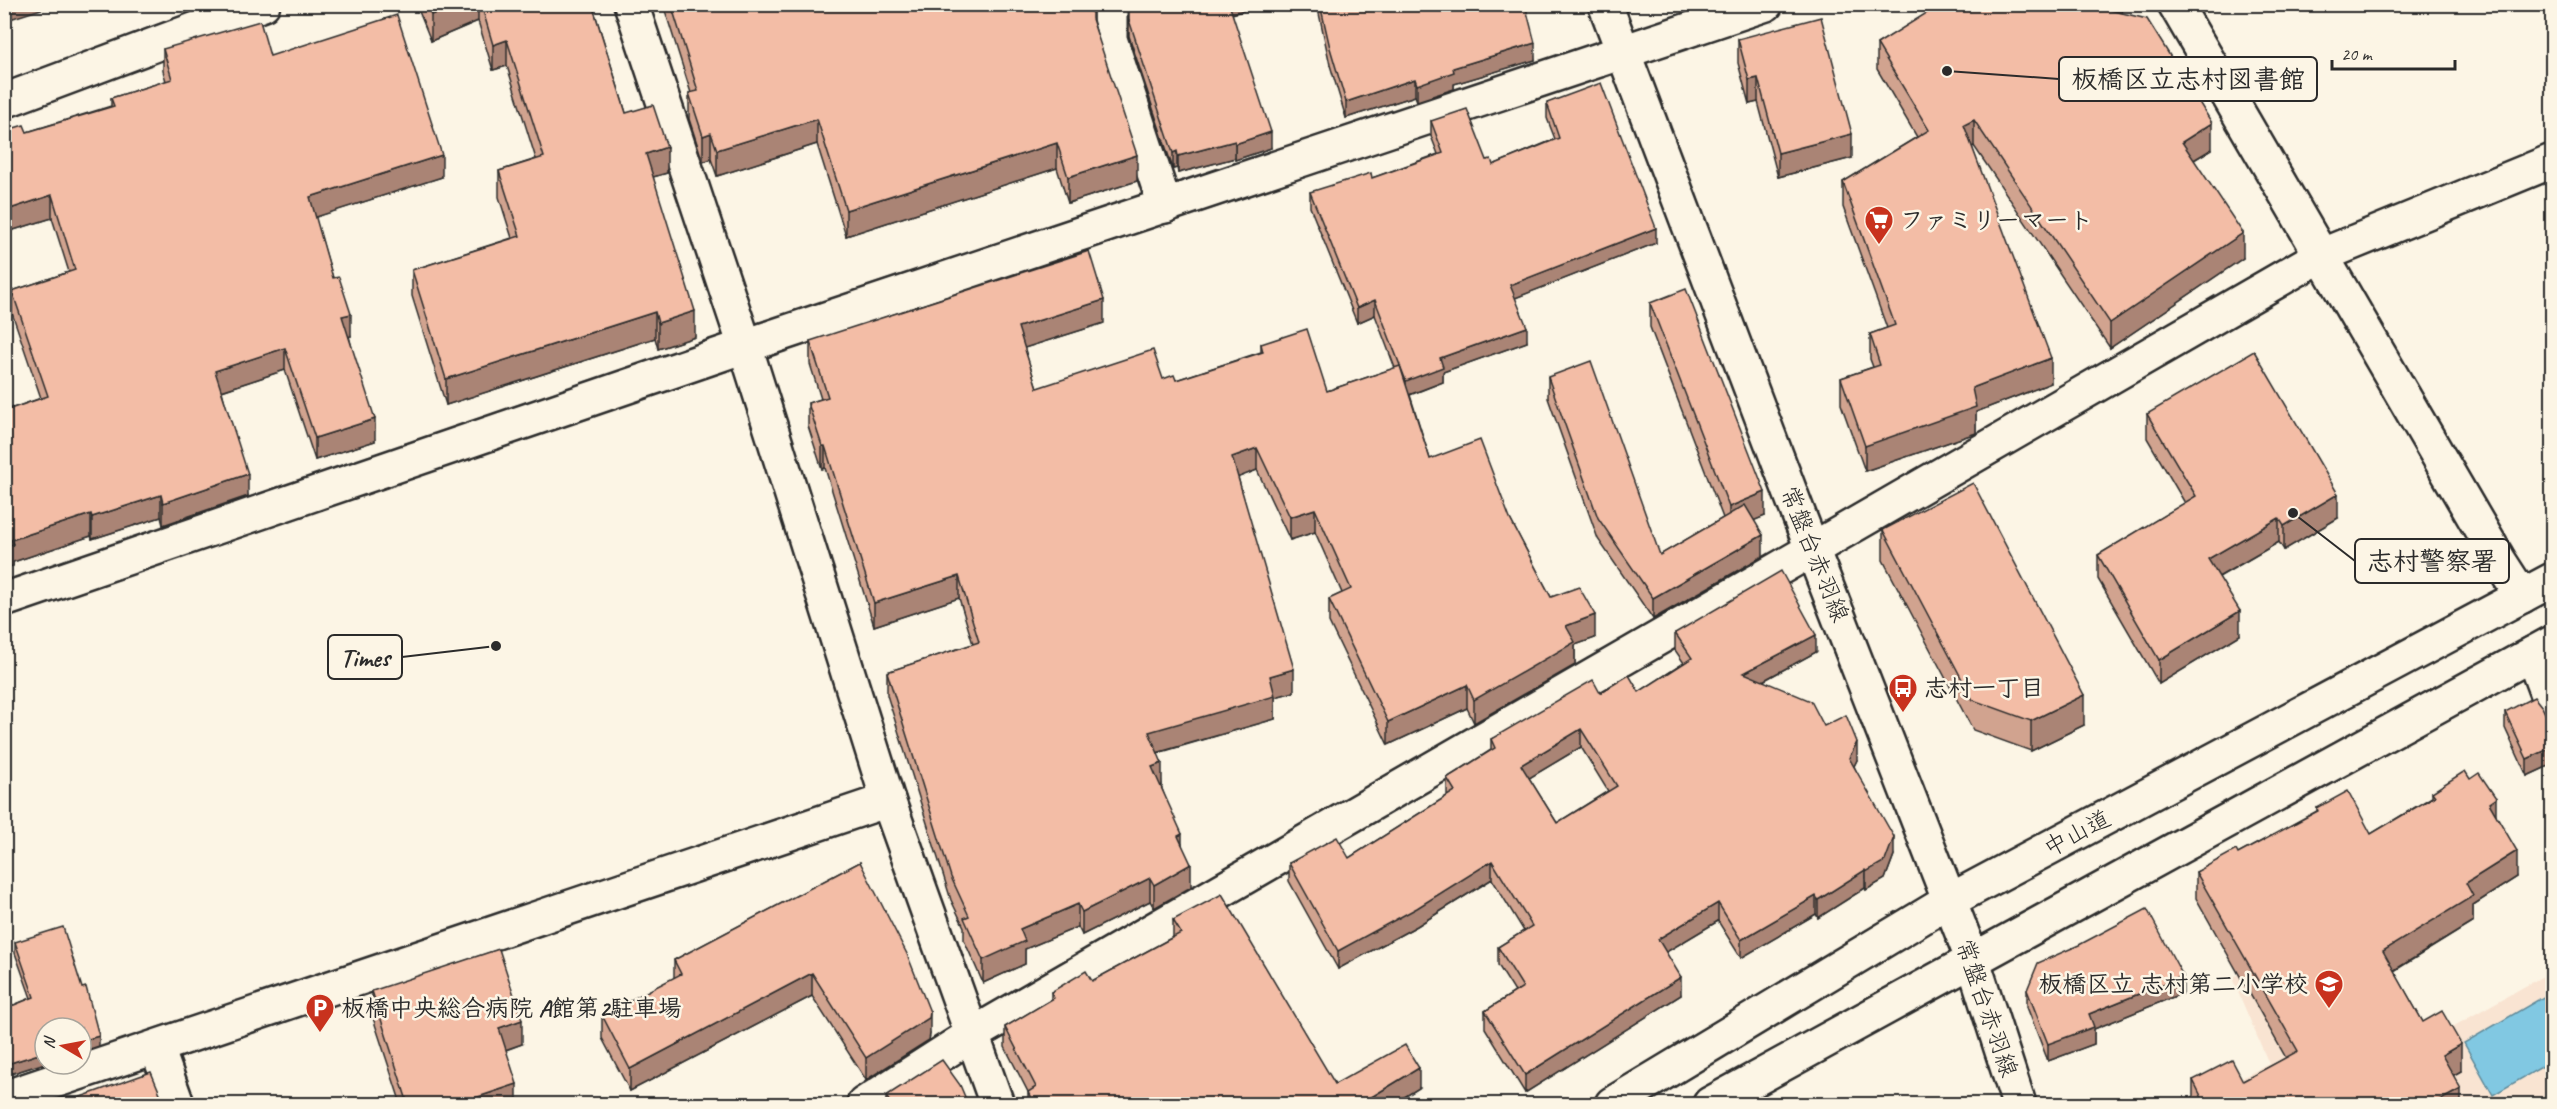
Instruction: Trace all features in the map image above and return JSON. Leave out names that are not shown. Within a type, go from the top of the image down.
[{"type":"main road","points":[[4,101],[263,4]]},
{"type":"main road","points":[[631,4],[745,346],[888,800],[998,1104]]},
{"type":"main road","points":[[1110,4],[1110,39],[1165,206]]},
{"type":"main road","name":"常盤台赤羽線","points":[[1605,4],[1813,550],[1973,961],[2019,1104]]},
{"type":"main road","points":[[4,600],[745,346],[1766,4]]},
{"type":"main road","points":[[2175,4],[2320,256],[2522,596]]},
{"type":"main road","points":[[864,1104],[973,1034],[2320,256],[2553,161]]},
{"type":"main road","name":"中山道","points":[[1612,1104],[1949,901],[2553,580]]},
{"type":"main road","points":[[1710,1104],[2542,649],[2553,708]]},
{"type":"main road","points":[[4,1098],[888,800]]},
{"type":"main road","points":[[157,1048],[177,1104]]},
{"type":"shaded area","name":"板橋区立 志村第二小学校","points":[[2350,907],[2431,1039],[2552,971],[2552,1104],[2189,1104],[2269,1064],[2232,978]]},
{"type":"water","points":[[2552,992],[2552,1061],[2493,1095],[2464,1043]]},
{"type":"building","points":[[427,4],[456,4],[431,15]]},
{"type":"building","points":[[481,4],[592,4],[626,113],[653,105],[667,147],[646,154],[695,311],[658,323],[655,312],[446,379],[412,270],[520,236],[499,171],[544,157],[507,40],[493,45]]},
{"type":"building","points":[[671,4],[1092,4],[1092,19],[1137,155],[1068,177],[1057,143],[846,210],[817,119],[717,150],[711,133],[703,136],[689,93],[698,91]]},
{"type":"building","points":[[1129,4],[1229,4],[1271,132],[1235,144],[1235,141],[1178,156],[1177,151],[1173,153],[1129,20]]},
{"type":"building","points":[[1320,4],[1525,4],[1535,43],[1453,68],[1454,72],[1417,85],[1415,79],[1346,102]]},
{"type":"building","points":[[1941,4],[2085,4],[2147,19],[2212,123],[2182,142],[2243,233],[2110,323],[1974,120],[1964,125],[2051,358],[1972,388],[1976,407],[1865,446],[1841,378],[1880,365],[1870,334],[1895,325],[1843,182],[1929,130],[1877,44]]},
{"type":"building","points":[[397,15],[442,155],[310,197],[333,278],[339,277],[351,314],[342,316],[375,419],[315,438],[285,348],[215,371],[248,474],[163,503],[161,495],[92,517],[91,514],[11,540],[13,544],[4,546],[4,411],[48,396],[12,291],[75,270],[52,195],[4,211],[4,131],[24,125],[27,132],[114,106],[111,98],[172,79],[163,49],[260,21],[270,56]]},
{"type":"building","points":[[1821,17],[1852,134],[1778,153],[1758,78],[1749,80],[1738,39]]},
{"type":"building","points":[[1601,83],[1656,228],[1510,285],[1527,327],[1440,358],[1443,367],[1406,381],[1375,300],[1357,308],[1310,192],[1371,173],[1372,178],[1443,153],[1431,121],[1467,109],[1487,160],[1491,159],[1493,165],[1559,138],[1547,103]]},
{"type":"building","points":[[1089,251],[1104,300],[1018,327],[1037,388],[1153,350],[1163,379],[1174,375],[1176,380],[1263,352],[1261,344],[1307,329],[1327,391],[1400,366],[1430,459],[1480,440],[1510,519],[1551,597],[1579,587],[1595,615],[1566,626],[1575,642],[1474,700],[1467,685],[1388,722],[1329,599],[1351,589],[1315,509],[1290,517],[1257,448],[1232,457],[1294,669],[1270,676],[1275,696],[1149,732],[1162,763],[1152,767],[1182,834],[1178,836],[1191,864],[1154,885],[1150,878],[1082,912],[1078,904],[1020,929],[1025,941],[983,960],[964,918],[969,916],[951,877],[887,672],[979,642],[959,576],[874,603],[825,446],[822,446],[808,403],[828,397],[810,341]]},
{"type":"building","points":[[1686,289],[1765,492],[1729,507],[1650,303]]},
{"type":"building","points":[[2254,351],[2338,494],[2284,526],[2279,518],[2208,559],[2240,611],[2159,660],[2098,555],[2196,496],[2147,414]]},
{"type":"building","points":[[1591,361],[1660,555],[1745,505],[1763,535],[1653,598],[1598,518],[1548,377]]},
{"type":"building","points":[[1973,483],[2084,695],[2031,721],[1973,700],[1883,530]]},
{"type":"building","points":[[1781,571],[1816,635],[1744,673],[1811,701],[1824,726],[1846,715],[1857,742],[1849,758],[1894,837],[1885,861],[1866,872],[1865,870],[1818,900],[1816,896],[1741,940],[1718,903],[1658,939],[1681,977],[1525,1075],[1485,1011],[1523,987],[1498,947],[1532,926],[1492,861],[1417,908],[1338,951],[1289,863],[1337,837],[1349,858],[1455,791],[1447,778],[1495,748],[1491,739],[1593,680],[1600,693],[1629,675],[1639,692],[1692,658],[1675,633]],"holes":[[[1581,729],[1617,786],[1557,823],[1521,765]]]},
{"type":"building","points":[[2534,697],[2542,707],[2553,730],[2553,747],[2527,759],[2505,712]]},
{"type":"building","points":[[2465,771],[2470,779],[2479,773],[2496,798],[2489,803],[2517,851],[2466,883],[2473,896],[2383,951],[2423,1022],[2442,1011],[2461,1044],[2442,1055],[2461,1089],[2433,1104],[2205,1104],[2193,1080],[2232,1060],[2243,1081],[2298,1051],[2196,872],[2236,850],[2238,854],[2318,811],[2317,808],[2348,791],[2371,834],[2435,796],[2432,792]]},
{"type":"building","points":[[860,862],[907,954],[930,1012],[929,1018],[866,1058],[812,973],[630,1069],[602,1015],[681,974],[674,960]]},
{"type":"building","points":[[1222,894],[1335,1084],[1405,1045],[1419,1068],[1360,1104],[1034,1104],[1028,1092],[1036,1087],[1005,1027],[1054,998],[1051,992],[1086,971],[1092,981],[1181,933],[1173,920]]},
{"type":"building","points":[[2147,909],[2183,976],[2089,1014],[2094,1027],[2048,1044],[2027,990],[2038,963],[2079,945]]},
{"type":"building","points":[[63,927],[82,988],[86,987],[99,1036],[93,1038],[93,1016],[33,1016],[33,1056],[4,1065],[4,1009],[34,997],[15,942]]},
{"type":"building","points":[[499,949],[522,1020],[499,1028],[517,1084],[469,1100],[471,1104],[408,1104],[372,991]]},
{"type":"building","points":[[942,1060],[960,1085],[968,1104],[891,1104],[886,1096]]},
{"type":"building","points":[[151,1072],[164,1103],[61,1104]]},
{"type":"place","name":"板橋区立志村図書館","points":[[1947,71]]},
{"type":"place","name":"ファミリーマート","points":[[1879,246]]},
{"type":"place","name":"志村警察署","points":[[2293,513]]},
{"type":"place","name":"Times","points":[[496,646]]},
{"type":"place","name":"志村一丁目","points":[[1903,714]]},
{"type":"place","name":"板橋区立 志村第二小学校","points":[[2329,1010]]},
{"type":"place","name":"板橋中央総合病院 A館第2駐車場","points":[[320,1034]]}]
